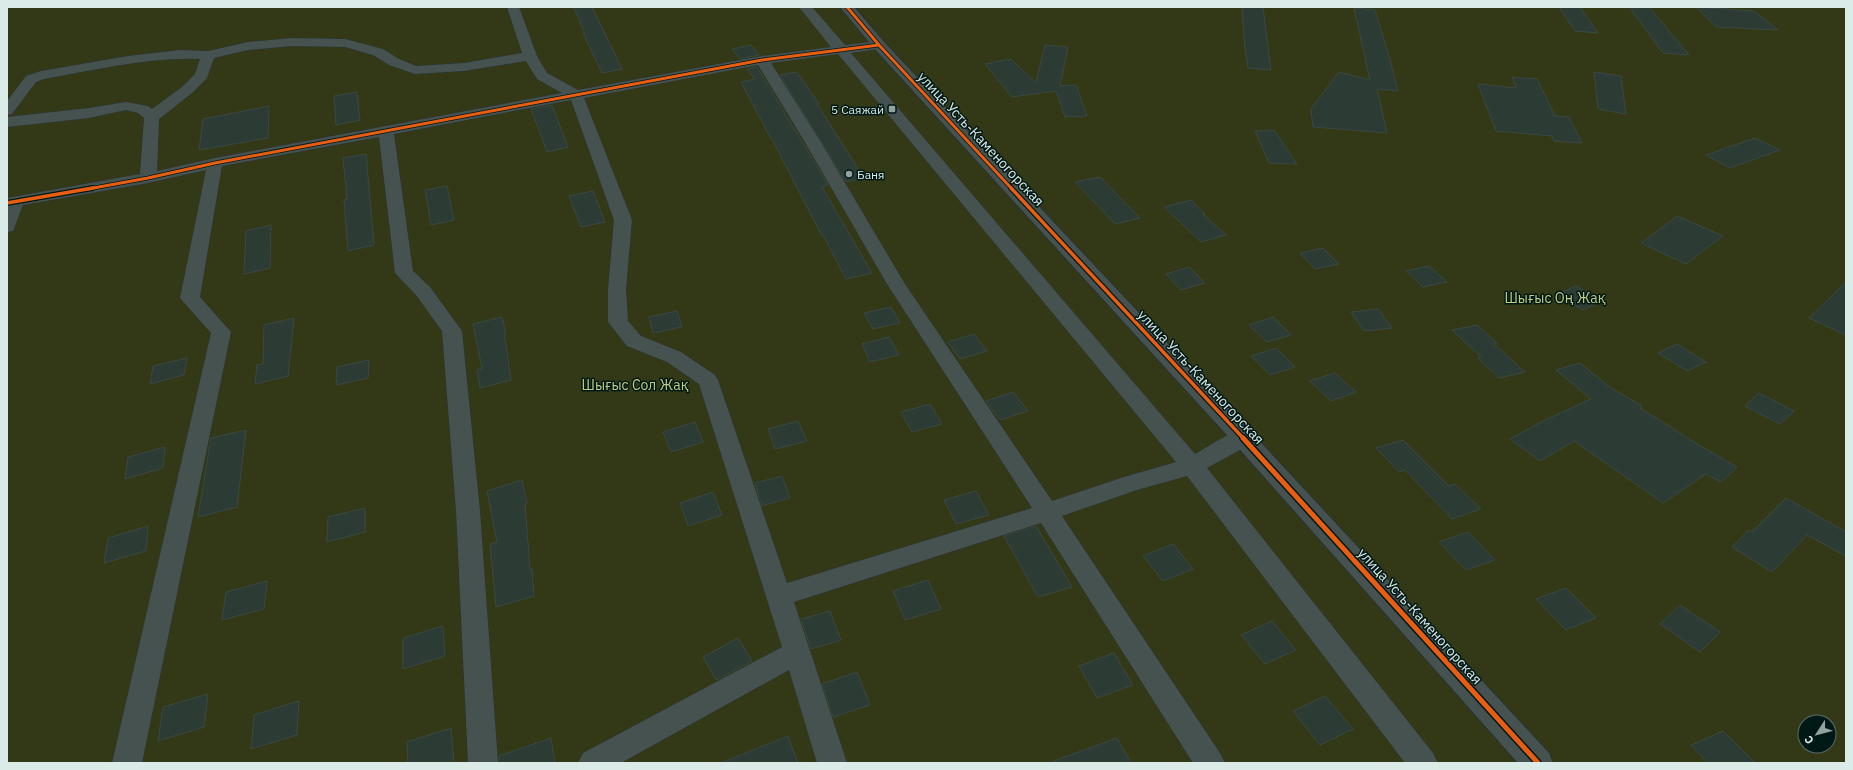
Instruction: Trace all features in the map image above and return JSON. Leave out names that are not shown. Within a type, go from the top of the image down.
[{"type":"street","points":[[513,7],[530,56],[542,76],[576,95],[623,220],[617,289],[618,322],[634,341],[674,358],[708,380],[832,763]]},
{"type":"street","points":[[805,7],[843,50],[1192,466],[1423,763]]},
{"type":"street","name":"улица Усть-Каменогорская","points":[[847,7],[879,45],[1242,438],[1538,763]]},
{"type":"street","points":[[7,111],[31,79],[41,75],[180,54],[208,55],[248,46],[292,42],[345,43],[378,52],[394,62],[415,70],[464,67],[530,56]]},
{"type":"street","points":[[7,227],[12,202],[148,178],[386,131],[762,60],[879,45]]},
{"type":"street","points":[[148,178],[152,116],[187,90],[202,75],[208,55]]},
{"type":"street","points":[[762,60],[811,139],[896,284],[1048,512],[1210,763]]},
{"type":"street","points":[[7,122],[89,113],[126,106],[143,109],[152,116]]},
{"type":"street","points":[[386,131],[404,273],[423,291],[452,331],[468,511],[483,763]]},
{"type":"street","points":[[127,763],[221,332],[190,298],[215,164]]},
{"type":"street","points":[[779,596],[1048,512],[1132,483],[1192,466],[1242,438]]},
{"type":"street","points":[[593,763],[796,653]]},
{"type":"green space","name":"Шығыс Сол Жақ","points":[[7,7],[1846,7],[1846,763],[7,763]]},
{"type":"building","points":[[573,7],[592,7],[622,69],[602,73],[583,33],[585,33]]},
{"type":"building","points":[[1242,7],[1263,7],[1271,70],[1248,68],[1244,40]]},
{"type":"building","points":[[1559,7],[1580,7],[1598,33],[1575,31]]},
{"type":"building","points":[[1629,7],[1649,7],[1689,55],[1663,53]]},
{"type":"building","points":[[1696,7],[1754,11],[1778,30],[1716,27]]},
{"type":"building","points":[[1354,8],[1375,10],[1391,63],[1398,91],[1377,89],[1387,133],[1313,127],[1311,109],[1339,72],[1370,80]]},
{"type":"building","points":[[751,45],[759,55],[740,59],[732,49]]},
{"type":"building","points":[[1045,45],[1068,47],[1060,86],[1076,85],[1087,116],[1065,117],[1056,91],[1012,97],[985,64],[1011,59],[1036,83]]},
{"type":"building","points":[[757,67],[828,185],[822,187],[872,273],[846,279],[741,82],[755,79],[747,69]]},
{"type":"building","points":[[797,72],[819,104],[817,104],[864,178],[846,182],[780,75]]},
{"type":"building","points":[[1594,72],[1621,76],[1626,114],[1598,109]]},
{"type":"building","points":[[1512,77],[1537,79],[1555,116],[1569,117],[1582,143],[1554,141],[1552,136],[1496,131],[1478,84],[1516,88]]},
{"type":"building","points":[[357,92],[360,120],[336,125],[334,96]]},
{"type":"building","points":[[552,105],[568,147],[547,152],[531,109]]},
{"type":"building","points":[[269,106],[268,138],[199,150],[203,119]]},
{"type":"building","points":[[1274,130],[1297,164],[1269,163],[1255,131]]},
{"type":"building","points":[[1755,138],[1780,150],[1730,168],[1706,155]]},
{"type":"building","points":[[366,154],[374,245],[348,251],[344,200],[347,199],[343,158]]},
{"type":"building","points":[[1100,177],[1140,218],[1115,224],[1075,182]]},
{"type":"building","points":[[447,186],[454,220],[431,225],[425,190]]},
{"type":"building","points":[[593,191],[605,222],[581,227],[569,196]]},
{"type":"building","points":[[1191,200],[1205,214],[1203,214],[1226,235],[1201,242],[1164,207]]},
{"type":"building","points":[[1677,216],[1723,236],[1686,264],[1641,243]]},
{"type":"building","points":[[271,225],[270,268],[244,274],[246,231]]},
{"type":"building","points":[[1323,248],[1339,264],[1315,269],[1300,253]]},
{"type":"building","points":[[1429,266],[1447,282],[1423,287],[1406,271]]},
{"type":"building","points":[[1189,267],[1205,283],[1181,290],[1166,274]]},
{"type":"building","points":[[1846,282],[1846,335],[1809,318]]},
{"type":"building","points":[[1576,286],[1602,301],[1583,310],[1557,294]]},
{"type":"building","points":[[891,307],[900,323],[873,329],[864,313]]},
{"type":"building","points":[[1378,309],[1392,328],[1364,331],[1351,312]]},
{"type":"building","points":[[677,311],[682,327],[653,333],[649,317]]},
{"type":"building","points":[[502,317],[506,333],[504,333],[511,380],[480,388],[477,370],[482,368],[473,324]]},
{"type":"building","points":[[1273,317],[1291,335],[1267,342],[1249,325]]},
{"type":"building","points":[[294,318],[288,376],[255,384],[257,365],[263,364],[264,325]]},
{"type":"building","points":[[1477,325],[1497,343],[1494,344],[1525,372],[1499,378],[1478,358],[1481,357],[1452,330]]},
{"type":"building","points":[[974,334],[987,351],[960,359],[948,342]]},
{"type":"building","points":[[889,337],[899,355],[870,362],[862,344]]},
{"type":"building","points":[[1677,344],[1706,362],[1687,371],[1658,353]]},
{"type":"building","points":[[1276,348],[1295,367],[1270,375],[1251,356]]},
{"type":"building","points":[[187,358],[184,375],[150,384],[153,366]]},
{"type":"building","points":[[369,360],[368,378],[336,385],[337,367]]},
{"type":"building","points":[[1580,363],[1611,388],[1642,406],[1640,408],[1737,467],[1721,482],[1706,474],[1663,503],[1574,441],[1540,461],[1510,439],[1543,421],[1591,399],[1556,370]]},
{"type":"building","points":[[1335,373],[1356,392],[1331,401],[1310,381]]},
{"type":"building","points":[[1013,392],[1028,411],[1000,420],[986,401]]},
{"type":"building","points":[[1759,393],[1794,411],[1780,424],[1745,406]]},
{"type":"building","points":[[930,404],[942,424],[912,432],[901,412]]},
{"type":"building","points":[[798,421],[807,441],[775,449],[768,429]]},
{"type":"building","points":[[695,422],[703,442],[671,452],[663,432]]},
{"type":"building","points":[[246,430],[237,507],[198,517],[211,438]]},
{"type":"building","points":[[1403,440],[1449,486],[1455,484],[1481,509],[1452,519],[1405,470],[1399,472],[1376,448]]},
{"type":"building","points":[[165,447],[163,468],[125,479],[128,457]]},
{"type":"building","points":[[782,476],[790,498],[762,506],[755,483]]},
{"type":"building","points":[[522,480],[527,503],[525,504],[530,569],[532,569],[534,596],[496,607],[490,544],[497,542],[487,491]]},
{"type":"building","points":[[976,491],[989,515],[956,524],[944,500]]},
{"type":"building","points":[[713,492],[722,515],[688,526],[680,503]]},
{"type":"building","points":[[1786,498],[1846,532],[1846,556],[1807,535],[1772,572],[1732,547],[1749,530],[1752,532]]},
{"type":"building","points":[[365,508],[365,532],[327,542],[328,517]]},
{"type":"building","points":[[148,526],[146,551],[104,563],[108,538]]},
{"type":"building","points":[[1036,526],[1072,587],[1038,597],[1004,536]]},
{"type":"building","points":[[1468,532],[1495,560],[1466,570],[1439,542]]},
{"type":"building","points":[[1173,544],[1193,569],[1163,581],[1143,556]]},
{"type":"building","points":[[928,580],[941,609],[905,620],[893,591]]},
{"type":"building","points":[[267,581],[264,609],[222,620],[226,592]]},
{"type":"building","points":[[1566,588],[1596,618],[1566,630],[1536,599]]},
{"type":"building","points":[[1680,605],[1720,632],[1700,652],[1660,624]]},
{"type":"building","points":[[830,611],[841,640],[811,649],[801,619]]},
{"type":"building","points":[[1272,621],[1296,650],[1265,664],[1241,635]]},
{"type":"building","points":[[443,626],[445,656],[403,669],[403,638]]},
{"type":"building","points":[[738,638],[752,661],[716,680],[703,657]]},
{"type":"building","points":[[1114,653],[1133,685],[1097,698],[1079,666]]},
{"type":"building","points":[[857,672],[870,705],[833,717],[822,684]]},
{"type":"building","points":[[208,694],[204,727],[158,741],[163,707]]},
{"type":"building","points":[[1325,696],[1353,729],[1320,745],[1293,711]]},
{"type":"building","points":[[299,701],[297,735],[251,749],[254,715]]},
{"type":"building","points":[[451,728],[454,763],[408,763],[407,742]]},
{"type":"building","points":[[1723,731],[1755,763],[1708,763],[1691,745]]},
{"type":"building","points":[[788,736],[798,763],[723,763],[723,762]]},
{"type":"building","points":[[551,738],[555,763],[499,763],[499,756]]},
{"type":"building","points":[[1117,738],[1131,763],[1055,763],[1054,761]]},
{"type":"cycle path","points":[[847,7],[879,45],[1243,438],[1538,763]]},
{"type":"cycle path","points":[[7,203],[148,178],[215,163],[762,60],[879,45]]},
{"type":"place","name":"5 Саяжай","points":[[892,109]]},
{"type":"place","name":"Баня","points":[[849,174]]},
{"type":"park label","name":"Шығыс Оң Жақ","points":[[1555,298]]}]
